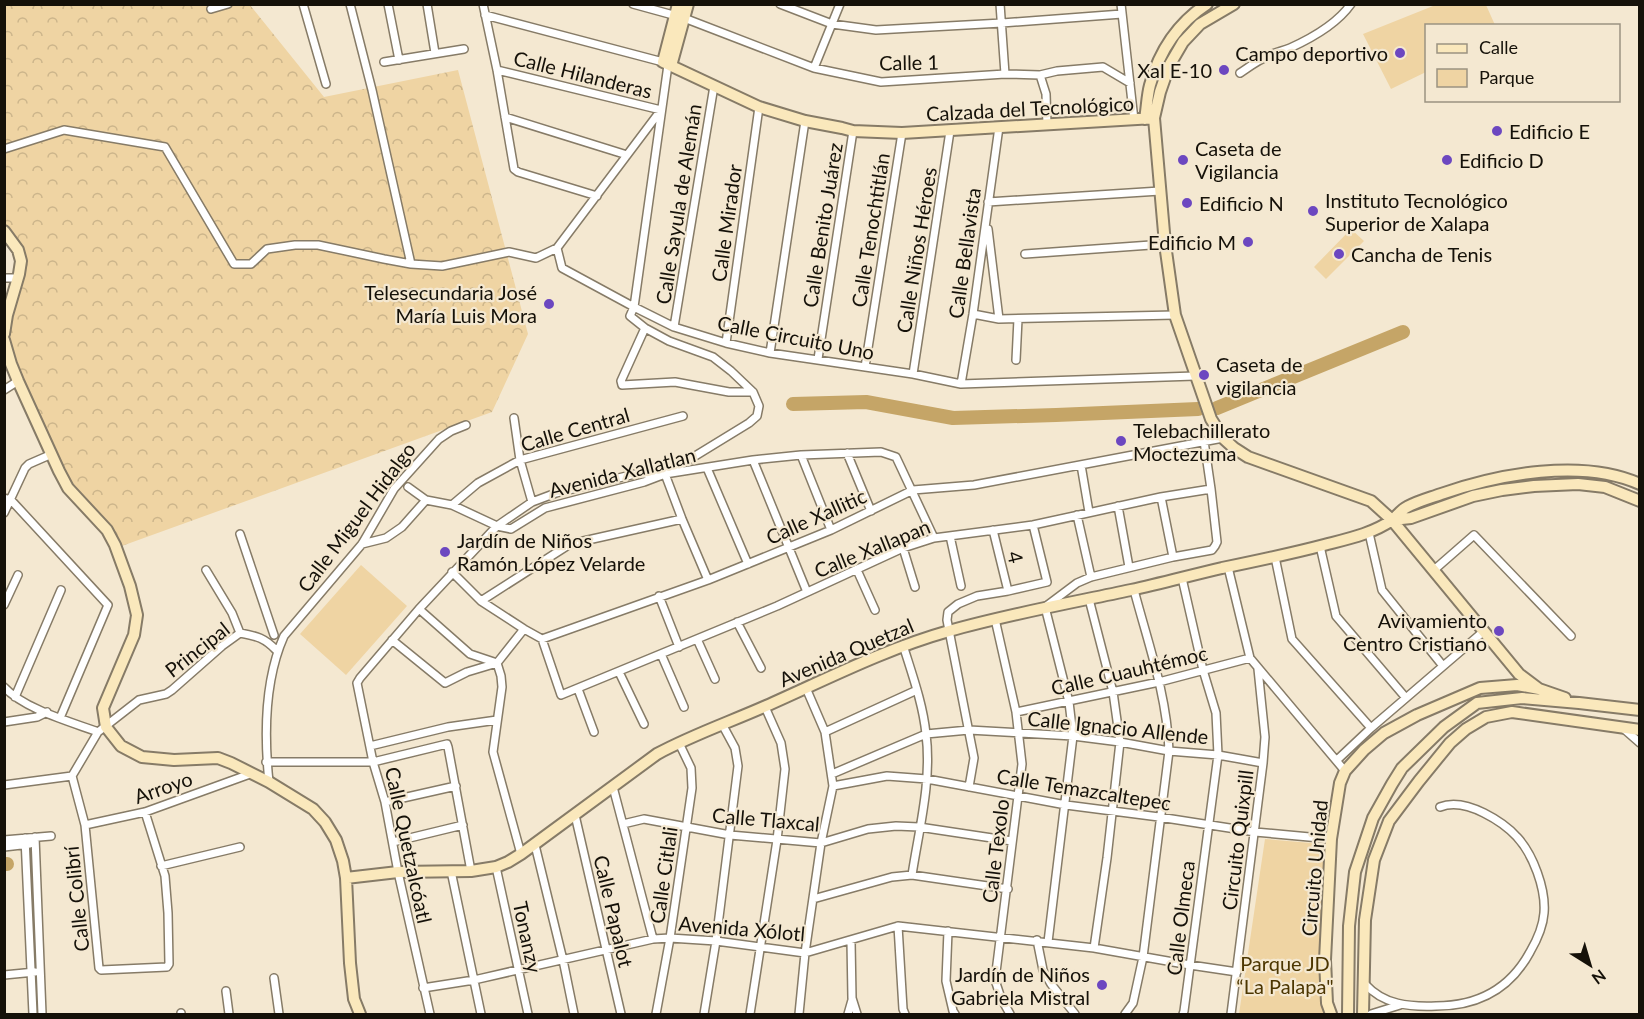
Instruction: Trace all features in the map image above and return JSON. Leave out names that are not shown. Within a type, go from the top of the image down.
[{"type":"street","points":[[211,9],[228,4]]},
{"type":"street","points":[[303,4],[326,84]]},
{"type":"street","points":[[350,4],[411,264]]},
{"type":"street","points":[[388,4],[399,60]]},
{"type":"street","points":[[427,4],[435,53]]},
{"type":"street","points":[[483,4],[514,169],[597,196]]},
{"type":"street","name":"Calle 1","points":[[633,4],[679,13],[814,68],[881,82],[1005,74],[1041,75],[1057,71],[1103,67],[1130,82]]},
{"type":"street","points":[[524,629],[497,663],[467,672],[445,682],[392,640],[497,525],[532,502],[556,493],[635,474],[665,474],[757,416],[759,406],[753,392],[731,371],[713,357],[669,341],[645,328],[630,316],[634,308],[667,64],[679,13],[688,4]]},
{"type":"street","points":[[780,4],[832,24],[876,30],[1122,14]]},
{"type":"street","points":[[814,68],[840,4]]},
{"type":"street","points":[[1000,4],[1005,74]]},
{"type":"street","points":[[1121,4],[1130,82],[1144,119]]},
{"type":"street","points":[[1144,119],[1150,88],[1167,44],[1184,23],[1207,4]]},
{"type":"street","points":[[1144,119],[1160,92],[1169,66],[1183,42],[1200,24],[1234,4]]},
{"type":"street","points":[[1240,73],[1269,55],[1289,49],[1327,27],[1351,4]]},
{"type":"street","points":[[485,15],[667,64]]},
{"type":"street","points":[[384,62],[464,49]]},
{"type":"street","name":"Calzada del Tecnológico","points":[[667,64],[759,107],[805,121],[853,131],[902,133],[999,127],[1047,120],[1144,119],[1160,191],[1175,315],[1210,419],[1222,438]]},
{"type":"street","name":"Calle Hilanderas","points":[[497,70],[661,110]]},
{"type":"street","points":[[1041,75],[1046,94],[1047,120]]},
{"type":"street","name":"Calle Sayula de Alemán","points":[[674,327],[714,86]]},
{"type":"street","name":"Calle Mirador","points":[[726,343],[759,107]]},
{"type":"street","points":[[4,148],[64,130],[165,147],[234,264],[250,264],[267,249],[318,245],[411,264],[442,266],[509,252],[536,258],[557,248],[661,110]]},
{"type":"street","points":[[505,117],[627,155]]},
{"type":"street","points":[[770,353],[805,121]]},
{"type":"street","name":"Calle Bellavista","points":[[961,384],[999,127]]},
{"type":"street","name":"Calle Benito Juárez","points":[[818,359],[853,131]]},
{"type":"street","name":"Calle Niños Héroes","points":[[913,374],[950,131]]},
{"type":"street","name":"Calle Tenochtitlán","points":[[865,367],[902,133]]},
{"type":"street","points":[[988,202],[1160,191]]},
{"type":"street","points":[[987,217],[999,319]]},
{"type":"street","points":[[4,231],[18,250],[21,261],[6,315],[4,334]]},
{"type":"street","points":[[1025,254],[1165,244]]},
{"type":"street","name":"Calle Circuito Uno","points":[[557,248],[562,268],[634,308],[674,327],[726,343],[770,353],[913,374],[961,384],[1195,376]]},
{"type":"street","points":[[4,278],[13,278],[17,281]]},
{"type":"street","points":[[973,314],[999,319],[1175,315]]},
{"type":"street","points":[[1016,360],[1018,319]]},
{"type":"street","points":[[645,328],[621,381],[622,385],[675,382],[729,392],[753,392]]},
{"type":"street","points":[[4,340],[18,381],[68,488],[107,530],[115,545],[130,586],[137,615],[134,635],[103,708],[102,729],[72,776],[4,785]]},
{"type":"street","points":[[4,390],[18,381]]},
{"type":"street","name":"Calle Central","points":[[452,505],[478,483],[520,460],[682,416]]},
{"type":"street","points":[[514,418],[520,460],[532,502]]},
{"type":"street","name":"Calle Miguel Hidalgo","points":[[269,783],[265,752],[269,688],[277,651],[284,636],[362,544],[394,489],[413,466],[439,439],[466,425]]},
{"type":"street","points":[[1222,438],[1248,457],[1371,501],[1392,520],[1519,674],[1539,688],[1534,694],[1522,698]]},
{"type":"street","name":"Calle Xallitic","points":[[542,639],[748,564],[831,530],[913,490],[974,485],[1222,438]]},
{"type":"street","points":[[1048,942],[1073,736],[1069,702],[1045,607],[1077,583],[1091,578],[1129,567],[1212,550],[1217,542],[1204,441]]},
{"type":"street","name":"Avenida Xallatlan","points":[[497,525],[511,529],[545,508],[644,482],[665,474],[801,455],[881,452],[896,456],[913,490]]},
{"type":"street","points":[[847,453],[871,511]]},
{"type":"street","points":[[4,513],[8,499],[25,468],[52,454]]},
{"type":"street","points":[[801,455],[831,530]]},
{"type":"street","points":[[753,460],[807,592]]},
{"type":"street","points":[[1081,465],[1089,512]]},
{"type":"street","points":[[707,468],[748,564]]},
{"type":"street","points":[[1392,520],[1406,508],[1437,495],[1470,485],[1531,472],[1606,473],[1640,484]]},
{"type":"street","points":[[665,474],[708,580]]},
{"type":"street","points":[[1392,520],[1411,518],[1473,496],[1534,486],[1578,484],[1605,488],[1640,501]]},
{"type":"street","points":[[408,487],[426,500],[452,505],[497,525]]},
{"type":"street","name":"Calle Xallapan","points":[[542,639],[561,695],[807,592],[903,548],[934,538],[1034,525],[1161,497],[1211,489]]},
{"type":"street","points":[[913,490],[934,538]]},
{"type":"street","points":[[1161,497],[1173,557]]},
{"type":"street","points":[[544,498],[545,508]]},
{"type":"street","points":[[8,499],[108,605],[60,718]]},
{"type":"street","points":[[362,544],[386,538],[402,527],[426,500]]},
{"type":"street","points":[[1118,506],[1129,567]]},
{"type":"street","points":[[1077,515],[1091,578]]},
{"type":"street","points":[[482,601],[570,544],[682,519]]},
{"type":"street","name":"Avenida Quetzal","points":[[346,878],[398,872],[471,871],[496,867],[508,862],[535,845],[657,754],[679,742],[765,707],[856,664],[903,645],[1045,607],[1134,590],[1320,546],[1368,533],[1392,520]]},
{"type":"street","points":[[969,787],[974,758],[947,620],[948,612],[958,604],[977,596],[1047,582],[1034,525]]},
{"type":"street","name":"4","points":[[993,530],[1008,591]]},
{"type":"street","points":[[1368,533],[1382,590],[1443,666]]},
{"type":"street","points":[[240,534],[274,635]]},
{"type":"street","points":[[1434,570],[1474,535],[1571,636]]},
{"type":"street","points":[[950,536],[961,586]]},
{"type":"street","points":[[1320,546],[1336,616],[1406,698]]},
{"type":"street","points":[[903,548],[915,587]]},
{"type":"street","points":[[1275,556],[1292,639],[1371,728]]},
{"type":"street","points":[[1228,567],[1250,658],[1345,771]]},
{"type":"street","points":[[206,570],[232,613],[240,633]]},
{"type":"street","points":[[856,570],[875,610]]},
{"type":"street","points":[[452,572],[482,601],[542,639]]},
{"type":"street","points":[[4,605],[18,575]]},
{"type":"street","name":"Calle Olmeca","points":[[1182,578],[1203,670],[1216,713],[1218,755],[1183,1014]]},
{"type":"street","points":[[15,696],[61,590]]},
{"type":"street","points":[[1125,1014],[1133,1003],[1143,957],[1169,751],[1168,725],[1159,682],[1134,590]]},
{"type":"street","points":[[659,596],[679,647]]},
{"type":"street","points":[[1089,599],[1113,692],[1120,742],[1094,948]]},
{"type":"street","points":[[419,609],[470,654],[497,663]]},
{"type":"street","name":"Calle Texolo","points":[[995,620],[1016,712],[1022,764],[995,980],[1010,1014]]},
{"type":"street","points":[[737,622],[761,668]]},
{"type":"street","points":[[1337,760],[1484,631]]},
{"type":"street","name":"Principal","points":[[102,729],[139,700],[166,694],[172,690],[240,633],[261,637],[277,651]]},
{"type":"street","points":[[261,637],[284,636]]},
{"type":"street","points":[[697,639],[715,679]]},
{"type":"street","name":"Calle Quetzalcóatl","points":[[392,640],[357,683],[430,1014]]},
{"type":"street","points":[[903,645],[917,690],[926,734],[927,779],[912,875]]},
{"type":"street","points":[[661,654],[684,707]]},
{"type":"street","name":"Calle Cuauhtémoc","points":[[1016,712],[1159,682],[1250,658]]},
{"type":"street","points":[[497,663],[502,687],[493,752],[521,854]]},
{"type":"street","name":"Circuito Quixpill","points":[[1231,1014],[1263,763],[1265,737],[1258,669]]},
{"type":"street","points":[[619,672],[644,724]]},
{"type":"street","name":"Circuito Unidad","points":[[1331,1014],[1327,1003],[1325,960],[1331,839],[1340,783],[1345,771],[1384,733],[1417,715],[1480,688],[1517,685],[1539,688],[1579,703]]},
{"type":"street","points":[[578,688],[594,732]]},
{"type":"street","points":[[799,1014],[805,953],[821,843],[833,786],[825,732],[806,688]]},
{"type":"street","points":[[6,690],[27,704],[60,718],[102,729],[121,746],[142,757],[174,760],[218,758],[269,783],[313,809],[326,822],[336,840],[343,861],[346,878],[350,963],[354,999],[360,1014]]},
{"type":"street","points":[[825,732],[917,690]]},
{"type":"street","points":[[1348,1014],[1349,926],[1355,872],[1373,818],[1402,768],[1444,727],[1477,703],[1522,698],[1640,711]]},
{"type":"street","points":[[750,1014],[777,840],[785,769],[781,743],[765,707]]},
{"type":"street","points":[[4,722],[37,717],[47,712]]},
{"type":"street","points":[[1363,1014],[1365,920],[1374,860],[1389,821],[1450,743],[1486,717],[1512,712],[1640,730]]},
{"type":"street","points":[[370,746],[448,727],[496,720]]},
{"type":"street","points":[[704,1014],[716,941],[738,766],[735,748],[722,724]]},
{"type":"street","points":[[1622,727],[1640,743]]},
{"type":"street","points":[[832,774],[926,734],[969,730]]},
{"type":"street","name":"Calle Ignacio Allende","points":[[969,730],[1073,736],[1263,763]]},
{"type":"street","name":"Calle Citlali","points":[[656,1014],[670,938],[692,788],[691,768],[679,742]]},
{"type":"street","points":[[266,762],[373,762],[447,744],[471,871]]},
{"type":"street","name":"Arroyo","points":[[85,825],[145,812],[250,774]]},
{"type":"street","name":"Calle Colibrí","points":[[72,776],[85,825],[101,970],[167,968],[169,964],[168,913],[165,876],[161,866]]},
{"type":"street","name":"Calle Temazcaltepec","points":[[833,786],[887,776],[927,779],[1066,805],[1208,826],[1331,839]]},
{"type":"street","points":[[385,802],[456,786]]},
{"type":"street","points":[[614,787],[653,939]]},
{"type":"street","points":[[1365,984],[1379,996],[1400,1005],[1419,1007],[1467,1004],[1488,995],[1522,967],[1540,930],[1544,913],[1543,890],[1535,865],[1518,838],[1498,820],[1471,807],[1447,804],[1440,807]]},
{"type":"street","points":[[145,812],[161,866],[240,847]]},
{"type":"street","name":"Calle Papalot","points":[[574,815],[621,1014]]},
{"type":"street","name":"Calle Tlaxcal","points":[[623,824],[644,819],[730,835],[821,843],[868,829],[896,826],[919,827],[1012,841]]},
{"type":"street","points":[[393,842],[463,825]]},
{"type":"street","points":[[4,840],[36,841],[51,836]]},
{"type":"street","points":[[4,847],[26,841]]},
{"type":"street","points":[[26,841],[33,1014]]},
{"type":"street","points":[[36,841],[42,1014]]},
{"type":"street","points":[[535,845],[574,1014]]},
{"type":"street","name":"Tonanzy","points":[[496,867],[528,1014]]},
{"type":"street","points":[[451,871],[482,1014]]},
{"type":"street","points":[[813,899],[892,877],[912,875],[1008,889]]},
{"type":"street","points":[[898,926],[905,1014]]},
{"type":"street","name":"Avenida Xólotl","points":[[423,988],[474,980],[653,939],[716,941],[805,953],[898,926],[1037,940],[1237,972]]},
{"type":"street","points":[[948,931],[946,981],[952,1011],[955,1014]]},
{"type":"street","points":[[1037,940],[1043,970],[1075,1014]]},
{"type":"street","points":[[848,1014],[852,998],[851,941]]},
{"type":"street","points":[[4,975],[40,972]]},
{"type":"street","points":[[274,978],[279,1014]]},
{"type":"street","points":[[226,991],[229,1014]]},
{"type":"street","points":[[852,998],[857,1014]]},
{"type":"street","points":[[1371,1014],[1400,1005]]},
{"type":"green space","name":"Campo deportivo","points":[[1438,4],[1486,5],[1495,24],[1425,24],[1425,72],[1391,89],[1363,34]]},
{"type":"green space","points":[[4,5],[250,5],[324,97],[458,70],[528,334],[492,412],[119,547],[61,482],[5,342],[19,273],[5,234]]},
{"type":"green space","name":"Cancha de Tenis","points":[[1351,229],[1364,241],[1326,279],[1314,267]]},
{"type":"green space","points":[[361,565],[407,606],[346,675],[300,634]]},
{"type":"green space","name":"Parque JD “La Palapa\"","points":[[1265,839],[1311,843],[1316,846],[1325,861],[1330,1014],[1239,1014]]},
{"type":"waterway","points":[[1217,408],[1403,332]]},
{"type":"waterway","points":[[793,404],[866,402],[953,418],[1198,409]]},
{"type":"place","name":"Campo deportivo","points":[[1400,53]]},
{"type":"place","name":"Xal E-10","points":[[1224,70]]},
{"type":"place","name":"Edificio E","points":[[1497,131]]},
{"type":"place","name":"Caseta de Vigilancia","points":[[1183,160]]},
{"type":"place","name":"Edificio D","points":[[1447,160]]},
{"type":"place","name":"Edificio N","points":[[1187,203]]},
{"type":"place","name":"Instituto Tecnológico Superior de Xalapa","points":[[1313,211]]},
{"type":"place","name":"Edificio M","points":[[1248,242]]},
{"type":"place","name":"Cancha de Tenis","points":[[1339,254]]},
{"type":"place","name":"Telesecundaria José María Luis Mora","points":[[549,304]]},
{"type":"place","name":"Caseta de vigilancia","points":[[1204,375]]},
{"type":"place","name":"Telebachillerato Moctezuma","points":[[1121,441]]},
{"type":"place","name":"Jardín de Niños Ramón López Velarde","points":[[445,552]]},
{"type":"place","name":"Avivamiento Centro Cristiano","points":[[1499,631]]},
{"type":"place","name":"Jardín de Niños Gabriela Mistral","points":[[1102,985]]}]
